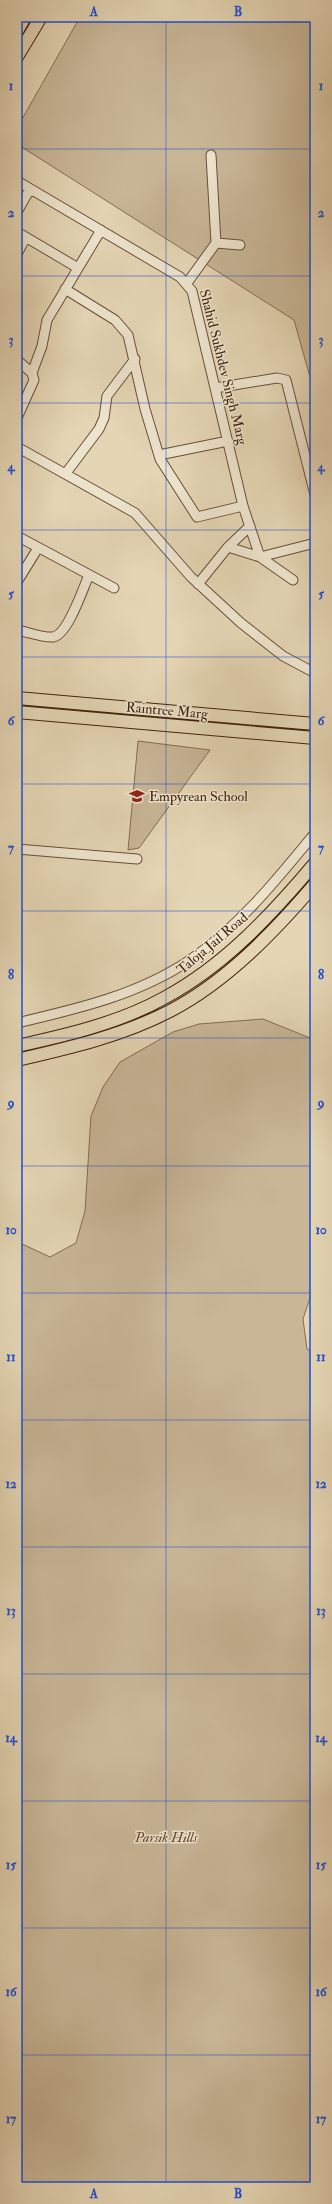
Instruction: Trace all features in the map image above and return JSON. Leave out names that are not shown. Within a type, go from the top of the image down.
[{"type":"main road","points":[[17,30],[25,17]]},
{"type":"main road","points":[[17,57],[41,17]]},
{"type":"main road","name":"Raintree Marg","points":[[17,698],[315,724]]},
{"type":"main road","name":"Raintree Marg","points":[[17,712],[315,738]]},
{"type":"main road","name":"Taloja Jail Road","points":[[17,1046],[99,1025],[157,1002],[187,985],[231,950],[282,900],[315,863]]},
{"type":"main road","name":"Taloja Jail Road","points":[[17,1060],[103,1038],[136,1026],[182,1004],[218,980],[240,961],[315,884]]},
{"type":"street","points":[[187,283],[216,243],[211,155]]},
{"type":"street","name":"Shahid Sukhdev Singh Marg","points":[[17,181],[101,230],[187,283],[192,291],[243,506],[260,557]]},
{"type":"street","points":[[17,212],[30,189]]},
{"type":"street","points":[[32,373],[42,346],[47,320],[101,230]]},
{"type":"street","points":[[17,232],[78,268]]},
{"type":"street","points":[[17,254],[26,237]]},
{"type":"street","points":[[216,243],[240,245]]},
{"type":"street","points":[[65,290],[120,324],[128,335],[135,359],[145,409],[159,455],[197,517],[243,506]]},
{"type":"street","points":[[66,473],[99,429],[104,418],[106,396],[135,359]]},
{"type":"street","points":[[17,360],[32,373],[34,380],[32,388],[17,418]]},
{"type":"street","points":[[215,388],[277,378],[286,380],[315,495]]},
{"type":"street","points":[[159,455],[228,441]]},
{"type":"street","points":[[17,447],[66,473],[135,513],[198,584],[265,643],[283,656],[315,673]]},
{"type":"street","points":[[198,584],[228,547],[250,526]]},
{"type":"street","points":[[17,536],[114,588]]},
{"type":"street","points":[[260,557],[315,543]]},
{"type":"street","points":[[228,547],[260,557],[293,580]]},
{"type":"street","points":[[17,582],[38,548]]},
{"type":"street","points":[[17,630],[53,637],[58,635],[65,629],[89,574]]},
{"type":"street","points":[[17,1023],[86,1007],[145,985],[190,960],[230,928],[276,881],[315,833]]},
{"type":"street","points":[[17,849],[137,859]]},
{"type":"green space","points":[[80,17],[315,17],[315,395],[294,320],[17,144],[17,128]]},
{"type":"green space","points":[[138,741],[210,750],[139,848],[128,850]]},
{"type":"green space","name":"Parsik Hills","points":[[263,1019],[315,1040],[315,1283],[303,1319],[307,1349],[315,1353],[315,2187],[17,2187],[17,1239],[20,1243],[50,1257],[76,1243],[85,1211],[91,1116],[103,1087],[120,1062],[173,1032],[199,1024]]},
{"type":"place","name":"Empyrean School","points":[[137,796]]}]
